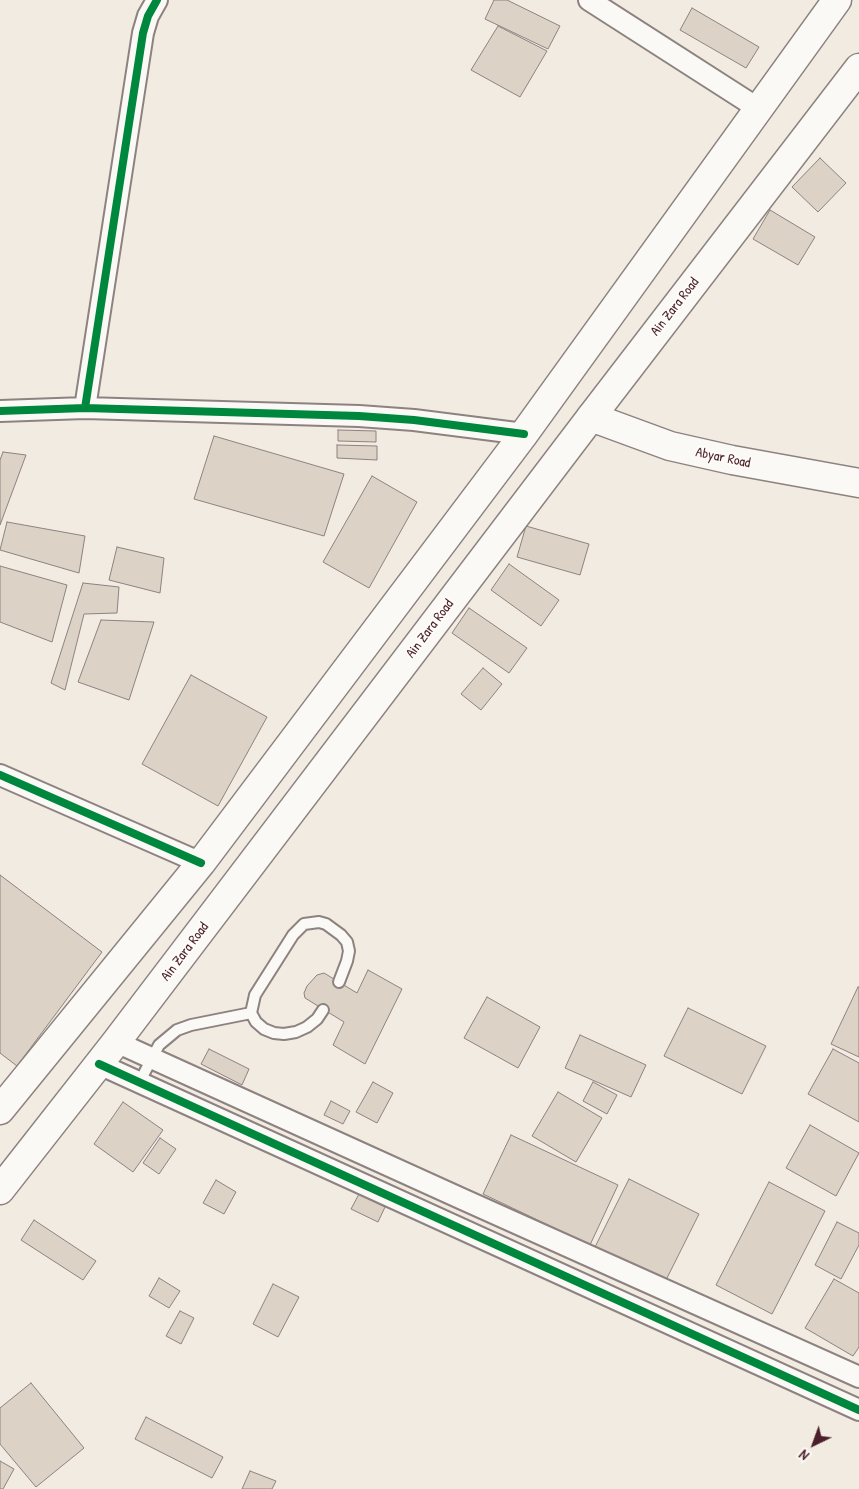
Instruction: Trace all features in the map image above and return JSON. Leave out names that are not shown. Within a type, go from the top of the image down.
[{"type":"main road","points":[[0,1110],[201,863],[524,434],[837,0]]},
{"type":"main road","name":"Ain Zara Road","points":[[0,1190],[116,1042],[859,68]]},
{"type":"main road","name":"Abyar Road","points":[[591,417],[670,446],[732,460],[859,482]]},
{"type":"street","points":[[143,0],[143,33]]},
{"type":"street","points":[[85,408],[143,33],[148,16],[156,0]]},
{"type":"street","points":[[589,0],[759,109]]},
{"type":"street","points":[[0,411],[85,408],[359,416],[432,422],[524,434]]},
{"type":"street","points":[[0,776],[201,863]]},
{"type":"street","points":[[116,1042],[859,1377]]},
{"type":"street","points":[[99,1064],[859,1410]]},
{"type":"lane","points":[[323,1010],[307,1027],[296,1032],[284,1034],[264,1029],[256,1022],[251,1013],[252,1003],[257,990],[293,935],[304,924],[311,922],[326,924],[342,935],[347,942],[347,961],[339,982]]},
{"type":"lane","points":[[138,1083],[160,1045],[177,1030],[192,1025],[251,1013]]},
{"type":"building","points":[[494,0],[507,0],[560,26],[548,49],[485,19]]},
{"type":"building","points":[[692,8],[759,47],[746,68],[680,30]]},
{"type":"building","points":[[498,26],[547,51],[520,97],[471,70]]},
{"type":"building","points":[[820,158],[846,183],[818,212],[792,187]]},
{"type":"building","points":[[770,210],[815,237],[798,265],[753,239]]},
{"type":"building","points":[[338,430],[376,431],[376,442],[338,441]]},
{"type":"building","points":[[214,436],[344,474],[324,536],[194,499]]},
{"type":"building","points":[[337,445],[377,446],[377,460],[337,458]]},
{"type":"building","points":[[3,452],[26,455],[0,525],[0,460]]},
{"type":"building","points":[[372,476],[417,502],[369,588],[323,562]]},
{"type":"building","points":[[7,522],[85,536],[79,573],[0,550]]},
{"type":"building","points":[[526,526],[589,544],[580,575],[517,557]]},
{"type":"building","points":[[117,547],[164,558],[160,593],[109,580]]},
{"type":"building","points":[[509,564],[559,600],[541,626],[491,590]]},
{"type":"building","points":[[0,566],[67,585],[52,642],[0,622]]},
{"type":"building","points":[[83,583],[119,587],[117,613],[84,614],[65,690],[51,683]]},
{"type":"building","points":[[469,608],[527,648],[509,673],[452,633]]},
{"type":"building","points":[[101,620],[154,622],[129,700],[78,682]]},
{"type":"building","points":[[483,668],[502,684],[481,710],[461,694]]},
{"type":"building","points":[[191,675],[267,717],[218,806],[142,764]]},
{"type":"building","points":[[0,875],[102,952],[17,1066],[0,1053]]},
{"type":"building","points":[[368,970],[402,989],[365,1064],[333,1045],[344,1022],[305,998],[304,993],[307,986],[317,975],[324,973],[357,993]]},
{"type":"building","points":[[859,987],[859,1057],[831,1044]]},
{"type":"building","points":[[487,997],[540,1027],[518,1068],[464,1038]]},
{"type":"building","points":[[688,1008],[766,1046],[742,1094],[664,1056]]},
{"type":"building","points":[[580,1035],[646,1065],[631,1097],[565,1068]]},
{"type":"building","points":[[209,1049],[249,1069],[242,1085],[201,1064]]},
{"type":"building","points":[[833,1049],[859,1063],[859,1122],[808,1094]]},
{"type":"building","points":[[373,1082],[393,1093],[377,1123],[356,1112]]},
{"type":"building","points":[[593,1082],[617,1095],[607,1114],[583,1101]]},
{"type":"building","points":[[558,1092],[602,1118],[576,1162],[532,1136]]},
{"type":"building","points":[[331,1101],[350,1111],[343,1124],[324,1115]]},
{"type":"building","points":[[123,1102],[163,1130],[133,1172],[94,1144]]},
{"type":"building","points":[[810,1125],[859,1153],[836,1196],[786,1168]]},
{"type":"building","points":[[511,1135],[618,1185],[590,1245],[483,1194]]},
{"type":"building","points":[[160,1138],[176,1149],[159,1174],[143,1163]]},
{"type":"building","points":[[629,1179],[699,1214],[665,1282],[595,1247]]},
{"type":"building","points":[[216,1180],[236,1192],[224,1214],[203,1203]]},
{"type":"building","points":[[769,1182],[825,1211],[772,1314],[716,1285]]},
{"type":"building","points":[[359,1194],[385,1207],[378,1222],[351,1209]]},
{"type":"building","points":[[34,1220],[96,1261],[83,1280],[21,1240]]},
{"type":"building","points":[[837,1222],[859,1233],[859,1245],[841,1279],[815,1265]]},
{"type":"building","points":[[159,1278],[180,1291],[169,1308],[149,1296]]},
{"type":"building","points":[[834,1279],[859,1293],[859,1347],[853,1356],[805,1328]]},
{"type":"building","points":[[273,1284],[299,1297],[278,1337],[253,1324]]},
{"type":"building","points":[[180,1311],[194,1318],[181,1344],[166,1336]]},
{"type":"building","points":[[31,1383],[84,1448],[36,1487],[0,1444],[0,1408]]},
{"type":"building","points":[[146,1417],[223,1457],[212,1478],[135,1439]]},
{"type":"building","points":[[0,1461],[14,1469],[3,1489],[0,1489]]},
{"type":"building","points":[[250,1471],[276,1481],[272,1489],[242,1489]]},
{"type":"cycle path","points":[[85,408],[143,33],[148,16],[157,0]]},
{"type":"cycle path","points":[[0,411],[85,408],[359,416],[414,420],[524,434]]},
{"type":"cycle path","points":[[0,775],[201,863]]},
{"type":"cycle path","points":[[99,1064],[859,1410]]}]
